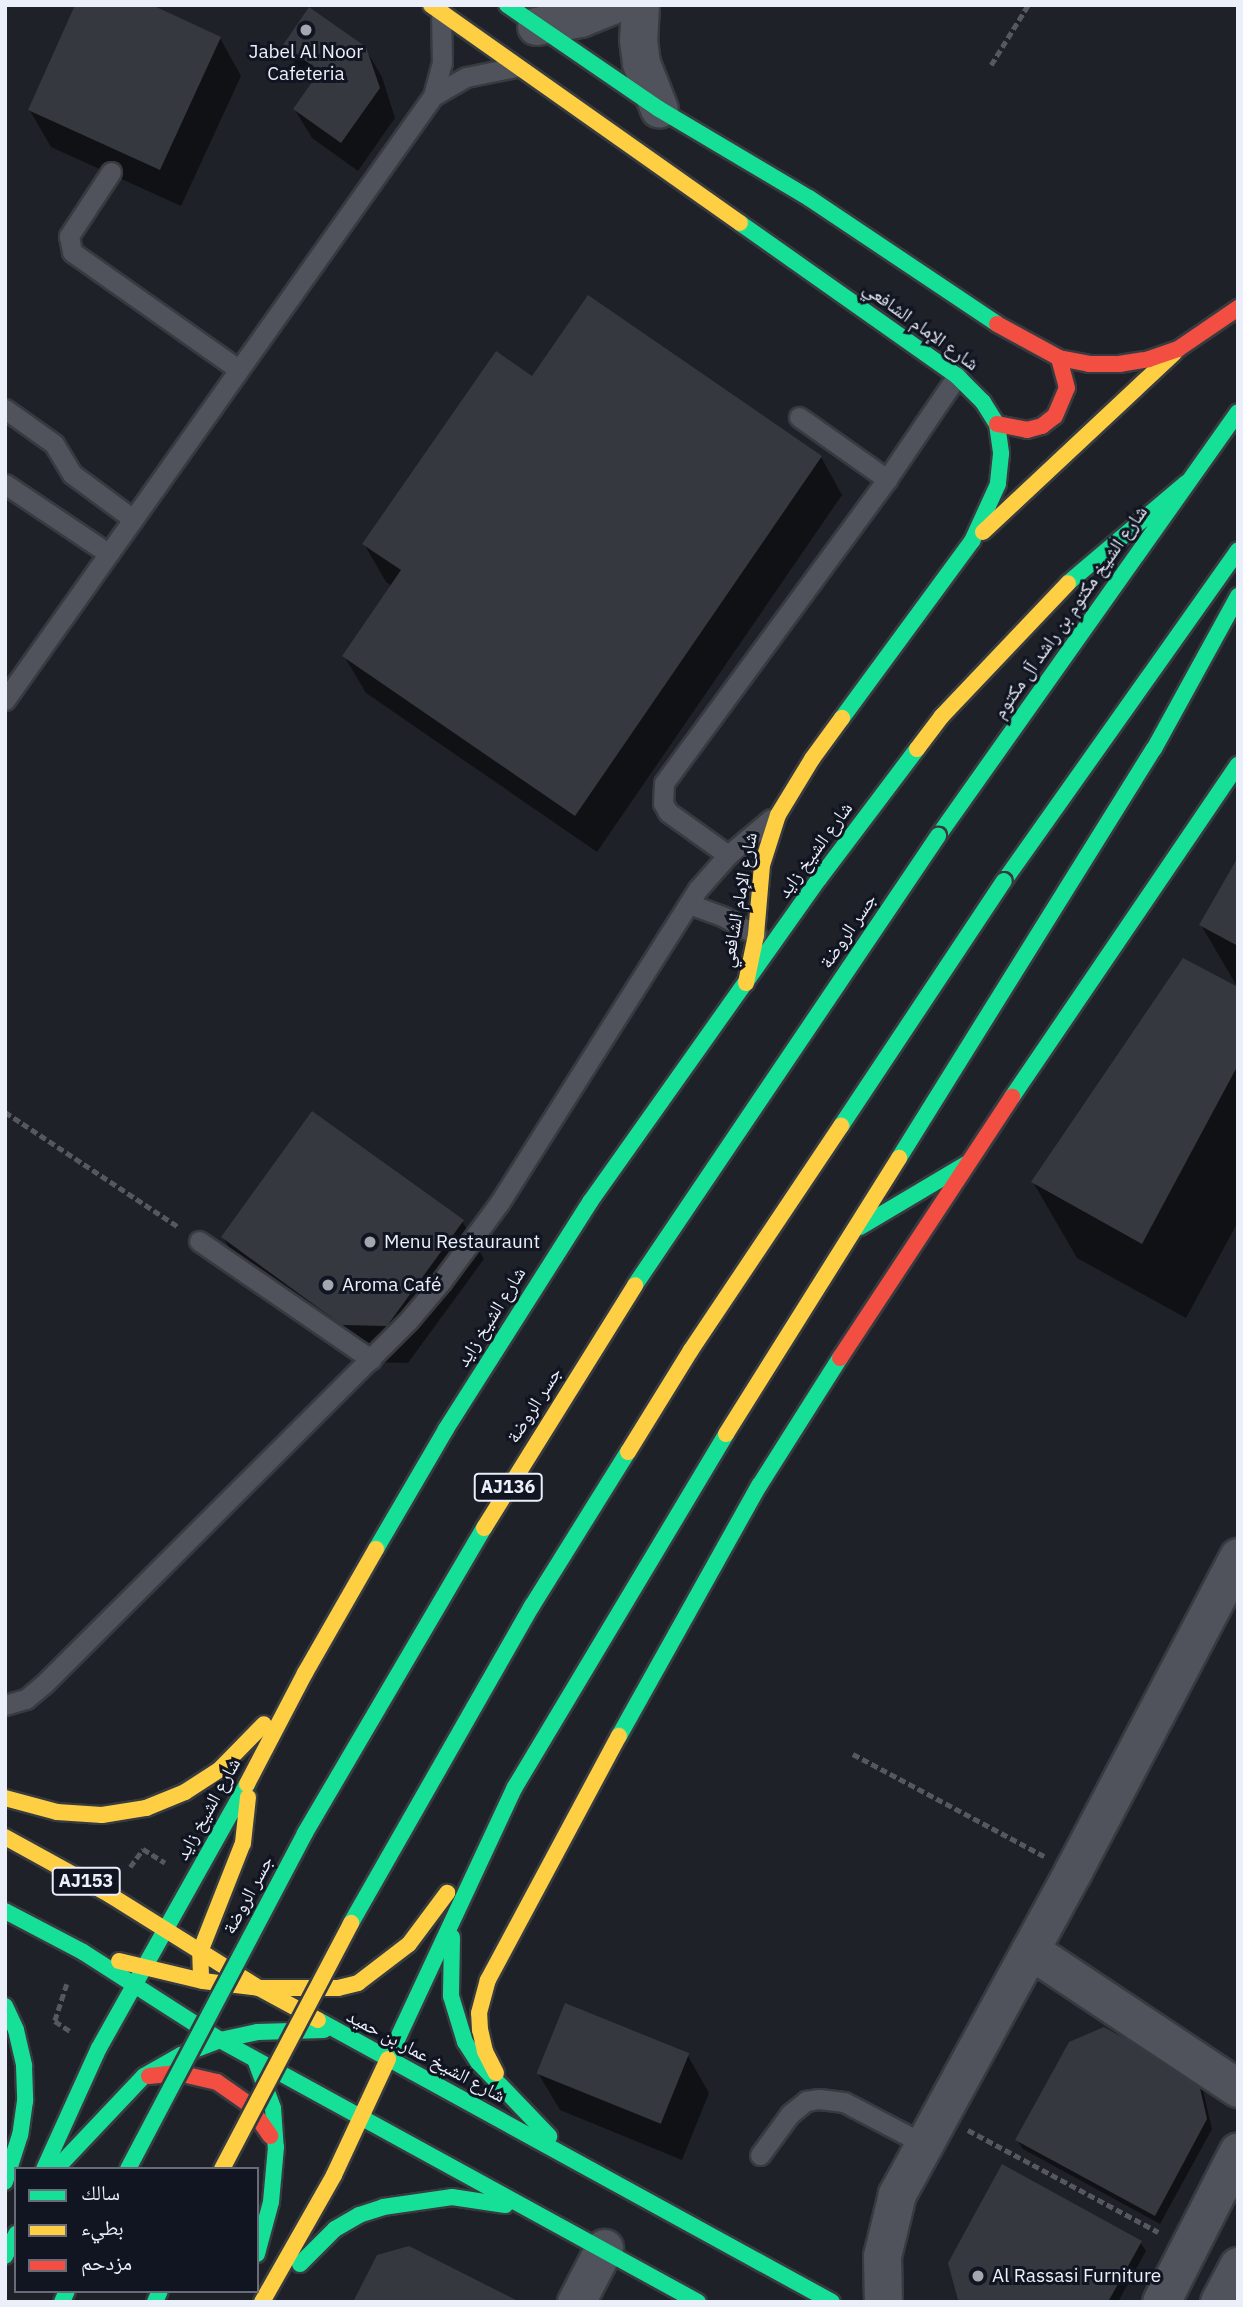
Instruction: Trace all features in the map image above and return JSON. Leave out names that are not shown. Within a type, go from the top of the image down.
[{"type":"main road","name":"شارع الإمام الشافعي","points":[[436,9],[521,66],[957,376],[983,402],[997,424],[1001,454],[998,484],[972,541],[812,759],[778,815],[762,864],[756,935],[746,983]]},
{"type":"main road","points":[[521,16],[659,109],[809,198],[1013,335],[1059,358],[1088,364],[1119,364],[1149,359],[1178,349]]},
{"type":"main road","points":[[972,541],[1021,499],[1178,349],[1238,308]]},
{"type":"main road","points":[[997,424],[1011,429],[1027,430],[1042,426],[1055,416],[1067,388],[1066,372],[1059,358]]},
{"type":"main road","name":"شارع الشيخ مكتوم بن راشد آل مكتوم","points":[[938,836],[1238,412]]},
{"type":"main road","name":"شارع الشيخ زايد","points":[[45,2167],[74,2097],[99,2048],[249,1781],[304,1673],[517,1314],[598,1191],[819,879],[942,716],[1059,592],[1186,483]]},
{"type":"main road","points":[[223,2167],[309,1999],[381,1867],[539,1595],[691,1350],[1004,881],[1238,550]]},
{"type":"main road","points":[[83,1952],[203,1981],[259,1988],[338,1988],[358,1983],[409,1944],[432,1917],[516,1787],[675,1516],[1154,749],[1238,596]]},
{"type":"main road","points":[[563,2154],[496,2073],[485,2051],[479,2012],[488,1980],[579,1808],[759,1486],[966,1164],[1238,765]]},
{"type":"main road","name":"جسر الروضة","points":[[129,2167],[305,1833],[465,1557],[619,1309],[938,836]]},
{"type":"main road","points":[[855,1230],[966,1164]]},
{"type":"main road","points":[[5,1798],[57,1812],[102,1815],[146,1808],[185,1792],[219,1770],[250,1742],[304,1673]]},
{"type":"main road","points":[[249,1781],[243,1843],[198,1962],[203,1981],[254,2059],[273,2108],[276,2147],[271,2202],[259,2247]]},
{"type":"main road","points":[[262,2302],[334,2175],[516,1787]]},
{"type":"main road","name":"شارع الشيخ عمار بن حميد","points":[[5,1837],[110,1895],[259,1988],[337,2032],[832,2302]]},
{"type":"main road","points":[[222,1898],[219,1927],[223,1941],[232,1954],[290,1989]]},
{"type":"main road","points":[[5,1911],[83,1952],[220,2040],[604,2248],[698,2302]]},
{"type":"main road","points":[[452,1922],[451,1996],[456,2020],[478,2062],[522,2105]]},
{"type":"main road","points":[[5,2006],[16,2030],[24,2066],[25,2101],[20,2135],[5,2182]]},
{"type":"main road","points":[[58,2167],[82,2137],[145,2076],[181,2055],[237,2036],[287,2029],[337,2032]]},
{"type":"main road","points":[[145,2076],[178,2073],[216,2081],[248,2104],[276,2147]]},
{"type":"main road","points":[[276,2302],[315,2246],[359,2215],[411,2201],[452,2197],[537,2212]]},
{"type":"main road","points":[[5,2256],[14,2238]]},
{"type":"street","points":[[521,16],[580,18],[612,5]]},
{"type":"street","points":[[640,5],[638,39],[641,63],[659,109]]},
{"type":"street","points":[[883,2302],[882,2256],[887,2224],[897,2194],[1073,1871],[1238,1557]]},
{"type":"street","points":[[1030,1950],[1238,2088]]},
{"type":"street","points":[[1161,2302],[1186,2247],[1238,2151]]},
{"type":"street","points":[[576,2302],[604,2248]]},
{"type":"street","points":[[1219,2302],[1238,2266]]},
{"type":"lane","points":[[5,700],[433,96],[442,63],[436,9]]},
{"type":"lane","points":[[433,96],[466,77],[484,71],[521,66]]},
{"type":"lane","points":[[111,172],[69,236],[72,252],[239,370]]},
{"type":"lane","points":[[728,855],[668,812],[663,803],[664,783],[887,478],[957,376]]},
{"type":"lane","points":[[5,409],[54,444],[79,481],[133,519]]},
{"type":"lane","points":[[799,417],[887,478]]},
{"type":"lane","points":[[5,484],[109,554]]},
{"type":"lane","points":[[5,1705],[26,1699],[44,1684],[299,1426],[371,1359],[441,1282],[500,1202],[689,904],[728,855],[778,815]]},
{"type":"lane","points":[[689,904],[724,917],[756,935]]},
{"type":"lane","points":[[199,1241],[371,1359]]},
{"type":"lane","points":[[760,2155],[790,2115],[806,2101],[819,2099],[844,2102],[932,2130]]},
{"type":"path","points":[[991,65],[1028,5]]},
{"type":"path","points":[[5,1112],[199,1241]]},
{"type":"path","points":[[853,1754],[1073,1871]]},
{"type":"path","points":[[110,1895],[144,1849],[192,1880]]},
{"type":"path","points":[[83,1952],[64,1991],[55,2021],[99,2048]]},
{"type":"path","points":[[932,2130],[1186,2247]]},
{"type":"building","points":[[75,5],[152,5],[221,37],[160,170],[28,110]]},
{"type":"building","points":[[309,7],[366,47],[380,88],[341,143],[293,109],[320,71],[283,45]]},
{"type":"building","points":[[588,295],[822,456],[575,816],[342,656],[401,570],[362,544],[496,351],[532,376]]},
{"type":"building","points":[[1238,857],[1238,946],[1199,925]]},
{"type":"building","points":[[1183,958],[1238,987],[1238,1065],[1142,1244],[1031,1182]]},
{"type":"building","points":[[312,1111],[464,1220],[387,1326],[342,1325],[221,1237]]},
{"type":"building","points":[[565,2003],[689,2053],[661,2124],[537,2073]]},
{"type":"building","points":[[1104,2027],[1198,2079],[1207,2119],[1155,2216],[1015,2140],[1069,2042]]},
{"type":"building","points":[[1002,2164],[1142,2241],[1108,2302],[958,2300],[948,2263]]},
{"type":"building","points":[[409,2246],[520,2302],[353,2302],[377,2255]]},
{"type":"traffic: fast","points":[[507,5],[659,109],[809,198],[997,324]]},
{"type":"traffic: fast","points":[[740,223],[957,376],[983,402],[997,424],[1001,454],[998,484],[972,541],[842,718]]},
{"type":"traffic: fast","points":[[938,836],[1238,412]]},
{"type":"traffic: fast","points":[[1068,583],[1186,483]]},
{"type":"traffic: fast","points":[[1004,881],[1238,550]]},
{"type":"traffic: fast","points":[[899,1158],[1154,749],[1238,596]]},
{"type":"traffic: fast","points":[[376,1549],[446,1429],[590,1202],[819,879],[917,749]]},
{"type":"traffic: fast","points":[[1012,1097],[1238,765]]},
{"type":"traffic: fast","points":[[635,1285],[938,836]]},
{"type":"traffic: fast","points":[[841,1126],[1004,881]]},
{"type":"traffic: fast","points":[[860,1227],[966,1164]]},
{"type":"traffic: fast","points":[[619,1736],[759,1486],[840,1358]]},
{"type":"traffic: fast","points":[[388,2059],[515,1787],[726,1434]]},
{"type":"traffic: fast","points":[[351,1923],[532,1606],[628,1452]]},
{"type":"traffic: fast","points":[[129,2167],[305,1833],[484,1528]]},
{"type":"traffic: fast","points":[[45,2167],[99,2048],[247,1784]]},
{"type":"traffic: fast","points":[[5,1911],[83,1952],[220,2040],[698,2302]]},
{"type":"traffic: fast","points":[[452,1937],[451,1996],[465,2042],[478,2062],[549,2136]]},
{"type":"traffic: fast","points":[[5,2006],[16,2030],[24,2066],[25,2101],[20,2135],[5,2182]]},
{"type":"traffic: fast","points":[[318,2020],[832,2302]]},
{"type":"traffic: fast","points":[[58,2167],[144,2076],[181,2055],[220,2040],[257,2032],[324,2030]]},
{"type":"traffic: fast","points":[[256,2062],[273,2108],[276,2147],[271,2202],[259,2247]]},
{"type":"traffic: fast","points":[[300,2264],[335,2229],[359,2215],[383,2207],[452,2197],[505,2205]]},
{"type":"traffic: fast","points":[[5,2256],[14,2238]]},
{"type":"traffic: fast","points":[[62,2302],[66,2293]]},
{"type":"traffic: fast","points":[[155,2302],[159,2293]]},
{"type":"traffic: slow","points":[[431,5],[740,223]]},
{"type":"traffic: slow","points":[[983,532],[1174,353]]},
{"type":"traffic: slow","points":[[917,749],[942,716],[1068,583]]},
{"type":"traffic: slow","points":[[746,983],[756,935],[762,865],[778,815],[812,759],[842,718]]},
{"type":"traffic: slow","points":[[628,1452],[691,1350],[841,1126]]},
{"type":"traffic: slow","points":[[726,1434],[899,1158]]},
{"type":"traffic: slow","points":[[484,1528],[635,1285]]},
{"type":"traffic: slow","points":[[247,1784],[305,1673],[376,1549]]},
{"type":"traffic: slow","points":[[5,1798],[57,1812],[102,1815],[146,1808],[185,1792],[219,1770],[264,1724]]},
{"type":"traffic: slow","points":[[496,2073],[485,2051],[480,2030],[479,2013],[488,1980],[619,1736]]},
{"type":"traffic: slow","points":[[201,1976],[200,1952],[243,1843],[248,1797]]},
{"type":"traffic: slow","points":[[5,1837],[110,1895],[259,1988],[318,2020]]},
{"type":"traffic: slow","points":[[119,1961],[203,1981],[259,1988],[338,1988],[358,1983],[409,1944],[447,1893]]},
{"type":"traffic: slow","points":[[223,2167],[351,1923]]},
{"type":"traffic: slow","points":[[262,2302],[334,2175],[388,2059]]},
{"type":"traffic: jam","points":[[997,324],[1059,358],[1089,364],[1119,364],[1149,359],[1178,349],[1238,308]]},
{"type":"traffic: jam","points":[[997,424],[1027,430],[1042,426],[1055,416],[1067,388],[1059,358]]},
{"type":"traffic: jam","points":[[840,1358],[1012,1097]]},
{"type":"traffic: jam","points":[[149,2076],[178,2073],[217,2082],[248,2104],[270,2136]]},
{"type":"place","name":"Jabel Al Noor Cafeteria","points":[[306,30]]},
{"type":"place","name":"Menu Restauraunt","points":[[370,1242]]},
{"type":"place","name":"Aroma Café","points":[[328,1285]]},
{"type":"place","name":"Al Rassasi Furniture","points":[[978,2276]]}]
